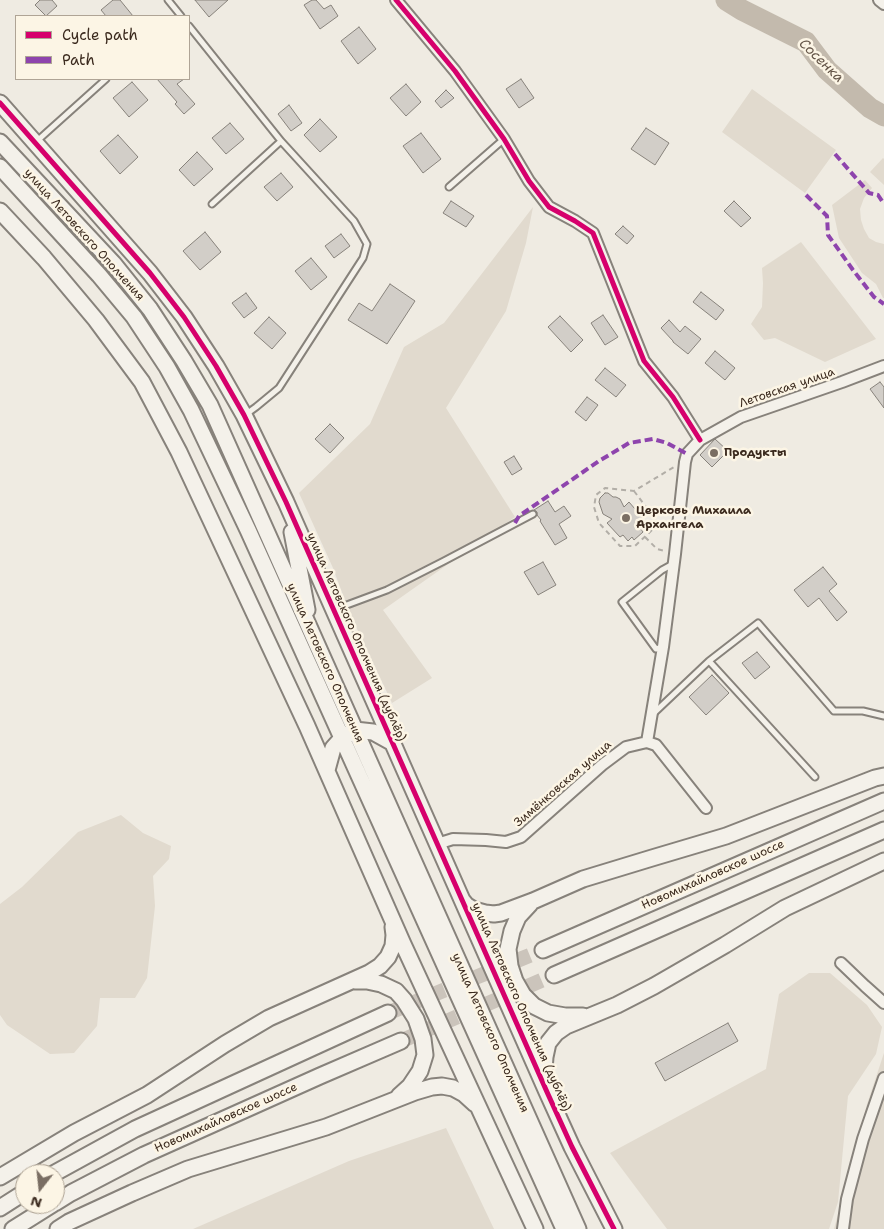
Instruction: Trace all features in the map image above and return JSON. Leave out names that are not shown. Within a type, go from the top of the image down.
[{"type":"street","points":[[396,0],[455,71],[504,139],[529,182],[549,207],[592,233],[644,361],[673,397],[700,440],[687,454],[685,462],[663,647],[647,742],[656,745],[706,808]]},
{"type":"street","points":[[879,0],[884,4]]},
{"type":"street","name":"улица Летовского Ополчения (дублёр)","points":[[0,103],[150,273],[179,310],[216,366],[244,415],[286,502],[547,1092],[572,1147],[614,1229]]},
{"type":"street","name":"улица Летовского Ополчения","points":[[0,142],[113,263],[150,309],[184,360],[210,405],[578,1229]]},
{"type":"street","name":"улица Летовского Ополчения","points":[[0,167],[98,274],[134,317],[167,367],[191,410],[244,521],[564,1229]]},
{"type":"street","points":[[0,210],[44,258],[96,320],[142,382],[179,452],[307,726],[393,920],[536,1229]]},
{"type":"street","name":"Летовская улица","points":[[700,440],[741,416],[884,366]]},
{"type":"street","points":[[286,502],[313,638]]},
{"type":"street","points":[[326,770],[333,748],[342,738],[355,730],[373,732],[391,742]]},
{"type":"street","name":"Зимёнковская улица","points":[[437,844],[453,839],[506,842],[521,837],[602,765],[626,747],[647,742]]},
{"type":"street","points":[[461,899],[474,910],[494,914],[501,913],[582,879],[726,836],[884,776]]},
{"type":"street","name":"Новомихайловское шоссе","points":[[543,950],[884,801]]},
{"type":"street","points":[[554,975],[884,830]]},
{"type":"street","points":[[547,1092],[544,1070],[548,1043],[556,1033],[566,1026],[617,1005],[654,986],[785,908],[884,861]]},
{"type":"street","points":[[533,901],[518,916],[512,931],[508,949],[510,966],[515,981],[534,1006],[548,1013],[565,1016],[590,1016]]},
{"type":"street","points":[[0,1177],[74,1133],[147,1095],[269,1018],[369,973],[380,966],[388,957],[393,946],[393,920]]},
{"type":"street","points":[[841,962],[864,986],[884,1002]]},
{"type":"street","points":[[350,981],[366,981],[381,984],[396,991],[416,1019],[425,1055],[420,1071],[410,1086],[392,1102]]},
{"type":"street","points":[[65,1167],[136,1129],[388,1013]]},
{"type":"street","name":"Новомихайловское шоссе","points":[[65,1197],[144,1155],[401,1041]]},
{"type":"street","points":[[843,1229],[847,1199],[863,1139],[884,1078]]},
{"type":"street","points":[[58,1229],[132,1193],[188,1170],[326,1127],[432,1087],[453,1088],[473,1101],[482,1114]]},
{"type":"street","points":[[0,1208],[15,1198]]},
{"type":"street","name":"Новомихайловское шоссе","points":[[13,1229],[37,1214]]},
{"type":"lane","points":[[168,0],[178,15]]},
{"type":"lane","points":[[190,27],[281,140],[354,221],[367,244],[363,258],[279,388],[244,415]]},
{"type":"lane","points":[[34,142],[105,80]]},
{"type":"lane","points":[[449,187],[504,139]]},
{"type":"lane","points":[[212,204],[281,140]]},
{"type":"lane","points":[[333,610],[387,590],[533,514]]},
{"type":"lane","points":[[663,647],[656,649],[622,602],[674,559]]},
{"type":"lane","points":[[652,715],[710,661],[758,622],[834,712],[863,710],[884,716]]},
{"type":"lane","points":[[710,661],[815,777]]},
{"type":"path","points":[[634,491],[652,515],[652,530],[635,546],[620,546],[599,523],[594,507],[596,495],[605,488],[634,491],[685,462]]},
{"type":"path","points":[[645,537],[657,549],[674,559]]},
{"type":"shaded area","points":[[752,89],[836,150],[805,193],[722,132]]},
{"type":"shaded area","points":[[884,159],[884,185],[870,172]]},
{"type":"shaded area","points":[[865,180],[872,188],[864,198],[860,209],[861,220],[869,238],[884,244],[884,298],[876,284],[862,273],[839,238],[832,205]]},
{"type":"shaded area","points":[[533,207],[526,243],[506,311],[446,408],[515,517],[383,610],[432,678],[392,703],[350,614],[333,568],[299,493],[370,424],[404,347],[444,323]]},
{"type":"shaded area","points":[[801,242],[876,339],[825,362],[775,338],[764,340],[751,324],[762,307],[762,268]]},
{"type":"shaded area","points":[[121,815],[143,833],[171,846],[169,859],[153,876],[155,906],[147,978],[135,998],[100,998],[97,1026],[74,1053],[50,1054],[7,1025],[0,1015],[0,904],[22,887],[78,832]]},
{"type":"shaded area","points":[[809,973],[830,973],[867,1005],[882,1027],[876,1054],[848,1096],[838,1202],[829,1229],[667,1229],[610,1153],[766,1069],[779,994]]},
{"type":"shaded area","points":[[884,1053],[884,1229],[834,1229],[867,1104]]},
{"type":"shaded area","points":[[446,1128],[494,1229],[193,1229],[349,1161]]},
{"type":"building","points":[[40,0],[52,0],[57,6],[45,15],[35,5]]},
{"type":"building","points":[[113,0],[120,0],[132,15],[105,15],[101,10]]},
{"type":"building","points":[[195,0],[228,0],[209,17]]},
{"type":"building","points":[[312,0],[316,0],[324,9],[331,5],[338,16],[320,29],[304,5]]},
{"type":"building","points":[[359,27],[376,49],[358,64],[341,41]]},
{"type":"building","points":[[521,79],[534,98],[519,108],[506,89]]},
{"type":"building","points":[[158,80],[183,80],[177,84],[195,104],[184,114],[175,104],[177,102]]},
{"type":"building","points":[[132,82],[148,100],[129,117],[113,98]]},
{"type":"building","points":[[406,84],[421,102],[406,116],[390,98]]},
{"type":"building","points":[[446,90],[454,98],[441,108],[435,101]]},
{"type":"building","points":[[289,105],[302,123],[291,131],[278,114]]},
{"type":"building","points":[[320,119],[337,137],[320,152],[304,135]]},
{"type":"building","points":[[230,123],[244,139],[226,154],[212,138]]},
{"type":"building","points":[[646,128],[669,143],[655,165],[631,149]]},
{"type":"building","points":[[421,133],[441,159],[423,173],[403,146]]},
{"type":"building","points":[[118,135],[138,157],[120,174],[100,151]]},
{"type":"building","points":[[197,152],[213,169],[194,186],[179,170]]},
{"type":"building","points":[[281,173],[293,187],[277,201],[264,187]]},
{"type":"building","points":[[451,201],[474,216],[466,227],[443,213]]},
{"type":"building","points":[[734,201],[751,218],[741,227],[724,211]]},
{"type":"building","points":[[623,226],[634,236],[627,244],[615,234]]},
{"type":"building","points":[[205,232],[221,252],[200,270],[183,251]]},
{"type":"building","points":[[341,234],[350,246],[334,258],[325,246]]},
{"type":"building","points":[[311,258],[327,277],[311,290],[295,271]]},
{"type":"building","points":[[390,284],[415,301],[387,344],[348,320],[359,303],[372,311]]},
{"type":"building","points":[[701,292],[724,310],[716,320],[693,302]]},
{"type":"building","points":[[246,293],[257,308],[244,318],[232,303]]},
{"type":"building","points":[[603,315],[618,337],[605,345],[591,323]]},
{"type":"building","points":[[560,316],[583,340],[571,352],[548,327]]},
{"type":"building","points":[[269,317],[286,333],[272,349],[254,333]]},
{"type":"building","points":[[669,320],[680,332],[685,326],[701,339],[688,354],[673,342],[661,328]]},
{"type":"building","points":[[715,351],[735,368],[725,380],[705,363]]},
{"type":"building","points":[[605,368],[626,385],[616,397],[595,380]]},
{"type":"building","points":[[880,382],[884,387],[884,408],[870,389]]},
{"type":"building","points":[[587,397],[598,405],[586,421],[575,412]]},
{"type":"building","points":[[330,424],[344,438],[330,453],[315,439]]},
{"type":"building","name":"Продукты","points":[[715,439],[728,451],[712,467],[700,455]]},
{"type":"building","points":[[514,456],[522,469],[512,475],[504,462]]},
{"type":"building","name":"Церковь Михаила Архангела","points":[[605,493],[620,499],[624,507],[629,502],[642,517],[640,519],[645,525],[641,529],[643,532],[634,540],[632,537],[628,541],[623,535],[620,537],[607,523],[612,519],[603,514],[599,502]]},
{"type":"building","points":[[548,501],[555,512],[564,506],[571,516],[559,524],[567,538],[555,545],[540,521],[537,512],[534,510]]},
{"type":"building","points":[[543,562],[556,585],[538,595],[524,572]]},
{"type":"building","points":[[823,567],[837,584],[829,591],[847,612],[837,621],[819,598],[808,607],[794,590]]},
{"type":"building","points":[[757,652],[770,667],[755,679],[742,663]]},
{"type":"building","points":[[712,675],[729,693],[706,715],[689,697]]},
{"type":"building","points":[[728,1023],[738,1041],[665,1081],[655,1063]]},
{"type":"waterway","name":"Сосенка","points":[[726,0],[806,42],[827,70],[870,108],[884,116]]},
{"type":"tunnel","points":[[388,1013],[543,950]]},
{"type":"tunnel","points":[[401,1041],[554,975]]},
{"type":"marked path","points":[[835,154],[869,193],[878,195],[884,204]]},
{"type":"marked path","points":[[806,195],[827,216],[828,235],[853,270],[874,297],[884,304]]},
{"type":"marked path","points":[[515,523],[519,516],[599,461],[629,443],[653,439],[667,443],[687,454]]},
{"type":"cycle path","points":[[396,0],[455,71],[504,139],[529,181],[549,207],[593,233],[644,361],[673,397],[700,440]]},
{"type":"cycle path","points":[[0,103],[150,273],[184,317],[216,366],[244,415],[286,502],[547,1092],[572,1147],[614,1229]]},
{"type":"place","name":"Продукты","points":[[714,453]]},
{"type":"place","name":"Церковь Михаила Архангела","points":[[626,518]]}]
